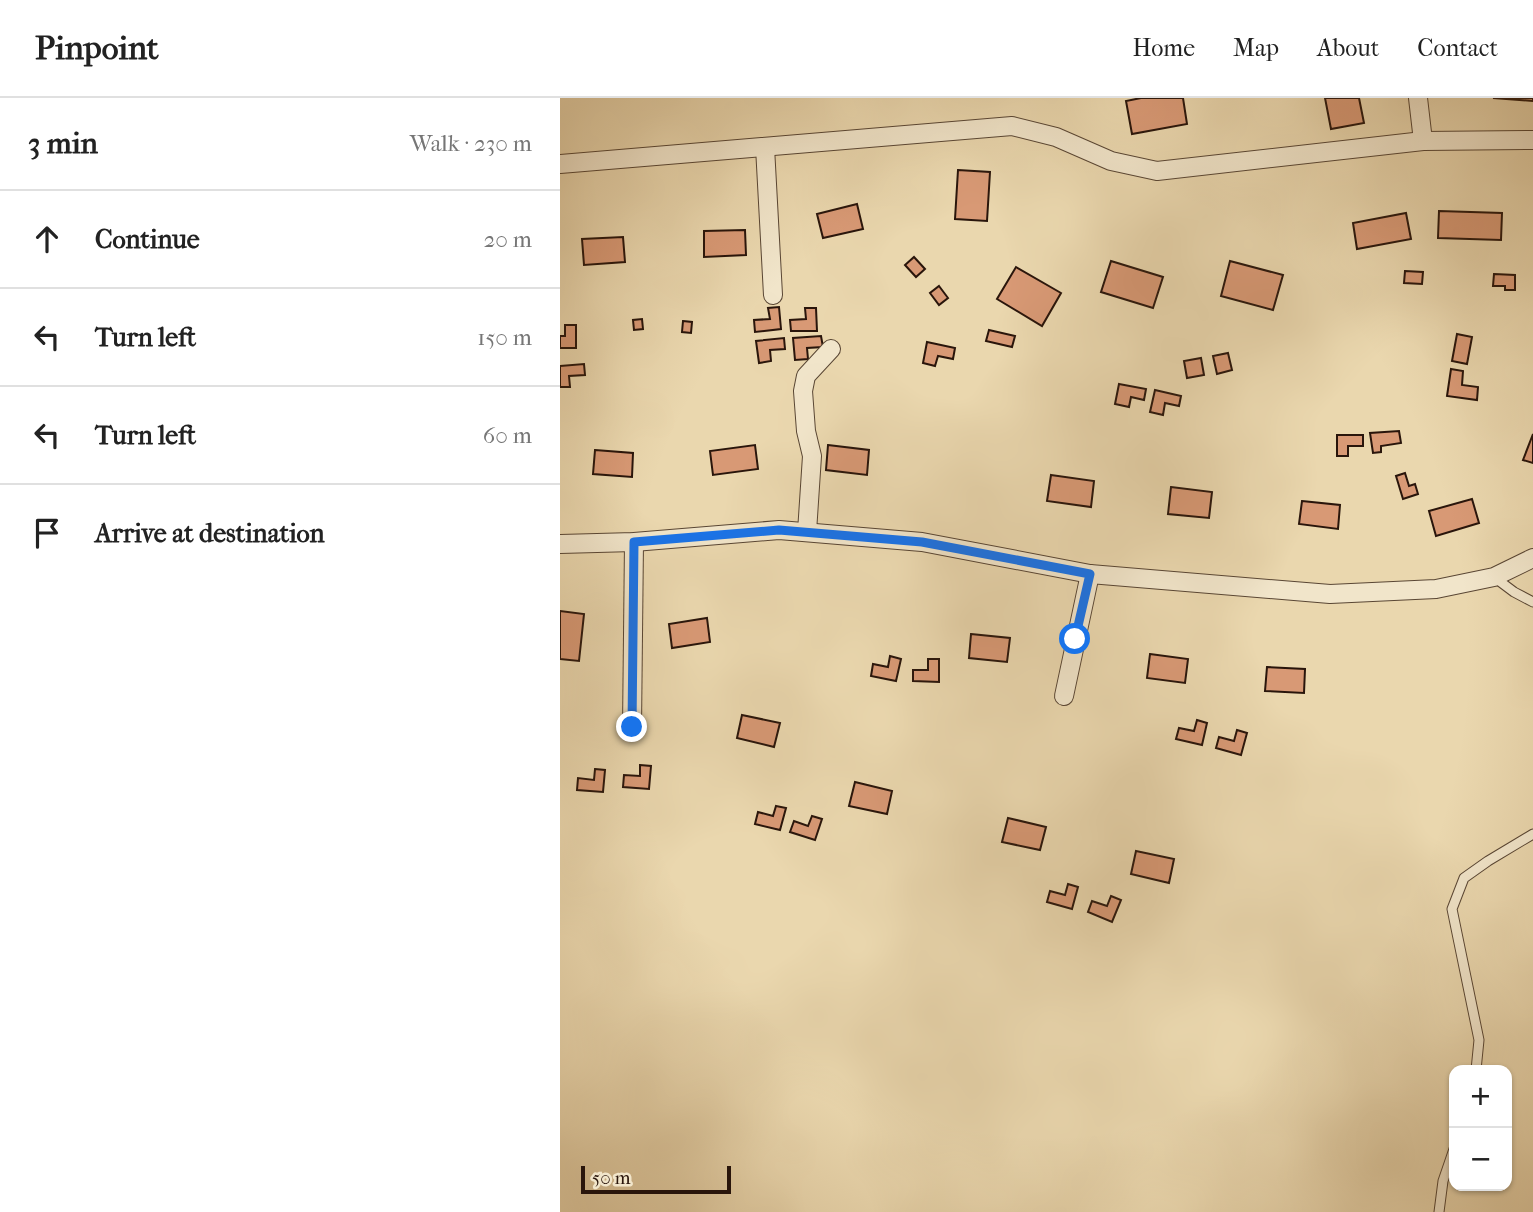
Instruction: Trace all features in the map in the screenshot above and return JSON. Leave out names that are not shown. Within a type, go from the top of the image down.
[{"type":"street","points":[[1418,98],[1423,141]]},
{"type":"street","points":[[560,164],[1012,126],[1056,137],[1111,162],[1157,171],[1423,141],[1533,140]]},
{"type":"street","points":[[765,147],[773,295]]},
{"type":"street","points":[[807,532],[812,456],[806,431],[803,391],[806,376],[831,349]]},
{"type":"street","points":[[560,544],[634,542],[779,530],[922,542],[1090,574],[1330,594],[1436,589],[1494,577],[1533,558]]},
{"type":"street","points":[[632,727],[634,542]]},
{"type":"street","points":[[1064,696],[1090,574]]},
{"type":"lane","points":[[1494,577],[1533,602]]},
{"type":"lane","points":[[1476,1065],[1479,1040],[1452,909],[1464,878],[1533,834]]},
{"type":"lane","points":[[1439,1212],[1443,1181],[1449,1164]]},
{"type":"building","points":[[1141,98],[1183,98],[1187,124],[1132,134],[1126,101]]},
{"type":"building","points":[[1325,98],[1359,98],[1364,123],[1331,129]]},
{"type":"building","points":[[1493,98],[1533,98],[1533,101]]},
{"type":"building","points":[[958,170],[990,172],[987,221],[955,219]]},
{"type":"building","points":[[857,204],[863,229],[823,238],[817,214]]},
{"type":"building","points":[[1439,211],[1502,213],[1501,240],[1438,238]]},
{"type":"building","points":[[1406,213],[1411,239],[1357,249],[1353,223]]},
{"type":"building","points":[[745,230],[746,255],[704,257],[704,231]]},
{"type":"building","points":[[623,237],[625,262],[584,265],[582,239]]},
{"type":"building","points":[[914,257],[925,269],[916,277],[905,265]]},
{"type":"building","points":[[1111,261],[1163,277],[1153,308],[1101,292]]},
{"type":"building","points":[[1230,261],[1283,275],[1273,310],[1221,296]]},
{"type":"building","points":[[1016,267],[1061,293],[1042,326],[997,299]]},
{"type":"building","points":[[1405,271],[1423,272],[1422,284],[1404,283]]},
{"type":"building","points":[[1494,274],[1515,275],[1515,290],[1505,290],[1505,286],[1493,286]]},
{"type":"building","points":[[939,286],[948,298],[939,305],[930,293]]},
{"type":"building","points":[[779,307],[781,329],[755,332],[754,320],[770,319],[768,308]]},
{"type":"building","points":[[805,308],[816,308],[817,331],[791,331],[790,320],[806,319]]},
{"type":"building","points":[[642,319],[643,329],[634,330],[633,320]]},
{"type":"building","points":[[683,321],[692,322],[691,333],[682,332]]},
{"type":"building","points":[[565,325],[576,325],[576,348],[560,348],[560,336],[565,336]]},
{"type":"building","points":[[989,330],[1015,336],[1012,347],[986,341]]},
{"type":"building","points":[[1457,334],[1472,337],[1467,364],[1452,361]]},
{"type":"building","points":[[821,336],[823,347],[807,348],[808,359],[795,360],[793,338]]},
{"type":"building","points":[[784,338],[785,349],[770,350],[771,361],[759,363],[756,341]]},
{"type":"building","points":[[927,342],[955,348],[953,359],[938,356],[935,366],[923,363]]},
{"type":"building","points":[[1228,353],[1232,370],[1217,374],[1213,356]]},
{"type":"building","points":[[1201,358],[1204,375],[1187,378],[1184,361]]},
{"type":"building","points":[[584,364],[585,375],[569,376],[570,387],[560,387],[560,366]]},
{"type":"building","points":[[1451,369],[1463,371],[1462,385],[1478,387],[1477,400],[1447,396]]},
{"type":"building","points":[[1119,384],[1146,389],[1144,400],[1131,397],[1129,407],[1115,404]]},
{"type":"building","points":[[1155,390],[1181,396],[1179,406],[1165,403],[1163,415],[1150,412]]},
{"type":"building","points":[[1399,431],[1401,443],[1381,446],[1381,452],[1373,453],[1370,433]]},
{"type":"building","points":[[1533,434],[1533,463],[1523,460]]},
{"type":"building","points":[[1337,435],[1363,435],[1363,446],[1348,446],[1348,456],[1337,456]]},
{"type":"building","points":[[755,445],[758,469],[713,475],[710,451]]},
{"type":"building","points":[[828,445],[869,450],[867,475],[826,470]]},
{"type":"building","points":[[595,450],[633,453],[632,477],[593,474]]},
{"type":"building","points":[[1405,473],[1409,486],[1415,484],[1418,494],[1403,499],[1396,476]]},
{"type":"building","points":[[1051,475],[1094,481],[1091,507],[1047,501]]},
{"type":"building","points":[[1171,487],[1212,492],[1209,518],[1168,514]]},
{"type":"building","points":[[1472,499],[1479,523],[1436,536],[1429,511]]},
{"type":"building","points":[[1302,501],[1340,505],[1338,529],[1299,524]]},
{"type":"building","points":[[560,611],[584,614],[579,661],[560,659]]},
{"type":"building","points":[[707,618],[710,642],[672,648],[669,624]]},
{"type":"building","points":[[971,634],[1010,638],[1007,662],[969,658]]},
{"type":"building","points":[[1150,654],[1188,659],[1185,683],[1147,678]]},
{"type":"building","points":[[890,656],[901,659],[896,681],[871,676],[873,664],[888,667]]},
{"type":"building","points":[[928,659],[939,659],[939,682],[913,681],[913,670],[928,670]]},
{"type":"building","points":[[1267,667],[1305,669],[1304,693],[1265,691]]},
{"type":"building","points":[[742,715],[780,723],[774,747],[737,738]]},
{"type":"building","points":[[1197,720],[1207,723],[1202,745],[1176,739],[1179,728],[1194,731]]},
{"type":"building","points":[[1237,730],[1247,733],[1241,755],[1216,748],[1219,737],[1234,741]]},
{"type":"building","points":[[640,765],[651,766],[649,789],[623,787],[624,775],[640,776]]},
{"type":"building","points":[[595,769],[605,770],[603,792],[577,790],[578,778],[594,780]]},
{"type":"building","points":[[855,782],[892,791],[887,814],[849,806]]},
{"type":"building","points":[[776,806],[786,808],[780,830],[755,824],[758,812],[773,816]]},
{"type":"building","points":[[812,816],[822,819],[815,840],[790,832],[794,821],[808,826]]},
{"type":"building","points":[[1008,818],[1046,827],[1040,850],[1002,842]]},
{"type":"building","points":[[1136,851],[1174,859],[1169,883],[1131,874]]},
{"type":"building","points":[[1068,884],[1078,887],[1072,909],[1047,902],[1050,891],[1065,895]]},
{"type":"building","points":[[1111,896],[1121,900],[1112,922],[1088,912],[1092,901],[1107,906]]},
{"type":"route","points":[[632,727],[634,542],[779,530],[922,542],[1090,574],[1075,639]]}]
